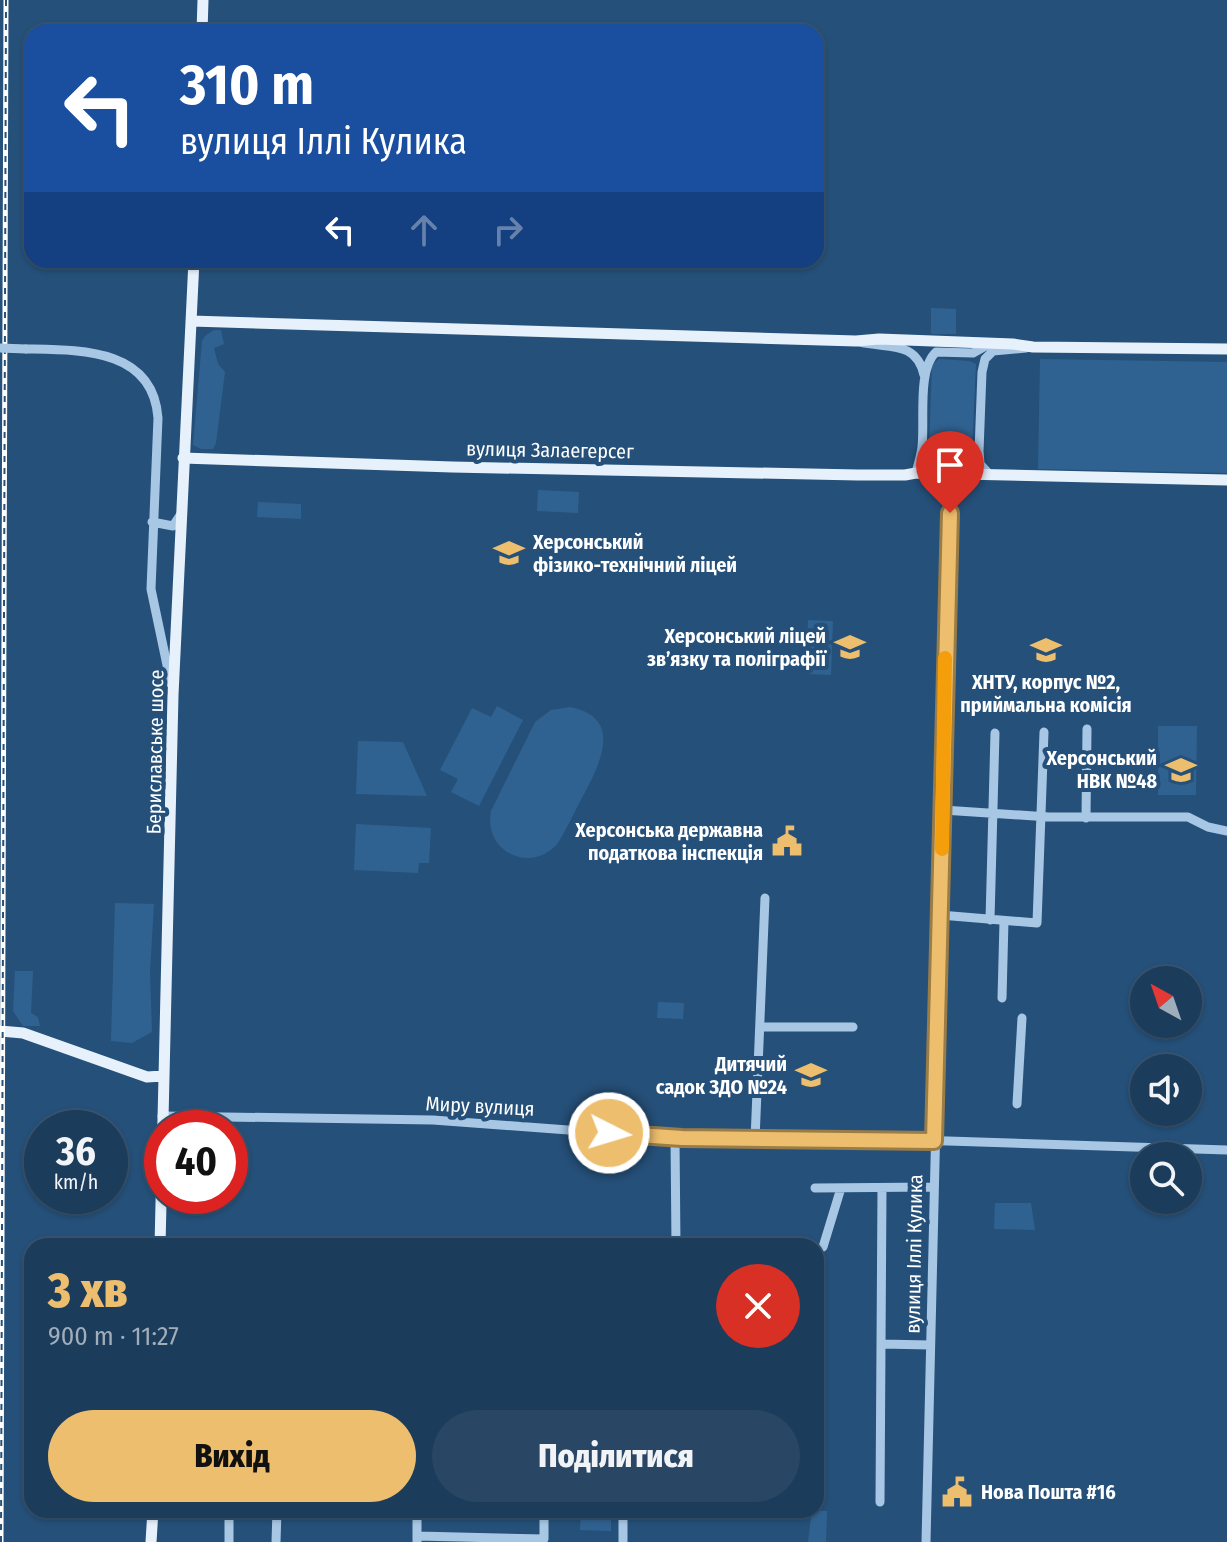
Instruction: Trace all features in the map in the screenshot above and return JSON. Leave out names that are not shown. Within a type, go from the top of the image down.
[{"type":"main road","points":[[202,24],[203,0]]},
{"type":"main road","name":"Бериславське шосе","points":[[162,1110],[173,695],[194,268]]},
{"type":"main road","points":[[191,321],[856,341],[879,339],[1033,347],[1227,349]]},
{"type":"main road","name":"вулиця Залаегерсег","points":[[183,458],[452,467],[990,475]]},
{"type":"main road","points":[[990,475],[1227,480]]},
{"type":"main road","points":[[0,1031],[23,1033],[147,1077],[163,1076]]},
{"type":"main road","name":"Бериславське шосе","points":[[160,1214],[160,1238]]},
{"type":"main road","points":[[151,1542],[152,1518]]},
{"type":"street","points":[[856,341],[877,347],[907,349],[915,354],[925,378]]},
{"type":"street","points":[[962,343],[979,360],[982,372]]},
{"type":"street","points":[[916,473],[922,451],[925,378],[929,359],[936,352],[973,353],[989,344]]},
{"type":"street","points":[[990,475],[980,464],[979,451],[985,359],[993,351],[1033,347]]},
{"type":"street","points":[[0,348],[85,352],[121,361],[142,375],[153,393],[157,406],[151,589],[173,695]]},
{"type":"street","points":[[922,451],[951,488],[979,451]]},
{"type":"street","points":[[916,473],[933,463],[971,463]]},
{"type":"street","name":"вулиця Іллі Кулика","points":[[926,1542],[951,488]]},
{"type":"street","points":[[152,522],[173,526],[181,514]]},
{"type":"street","points":[[1086,818],[1087,729]]},
{"type":"street","points":[[940,915],[1037,923],[1044,732]]},
{"type":"street","points":[[990,920],[995,733]]},
{"type":"street","points":[[943,810],[1041,817],[1188,817],[1208,827],[1227,831]]},
{"type":"street","points":[[755,1140],[765,898]]},
{"type":"street","points":[[1002,998],[1004,921]]},
{"type":"street","points":[[1017,1104],[1022,1018]]},
{"type":"street","points":[[760,1027],[853,1027]]},
{"type":"street","name":"Миру вулиця","points":[[248,1117],[433,1120],[675,1138],[934,1141],[1227,1150]]},
{"type":"street","points":[[675,1138],[676,1238]]},
{"type":"street","points":[[815,1188],[934,1187]]},
{"type":"street","points":[[824,1244],[841,1188]]},
{"type":"street","points":[[880,1502],[882,1188]]},
{"type":"street","points":[[881,1344],[930,1345]]},
{"type":"street","points":[[229,1518],[229,1542]]},
{"type":"street","points":[[276,1542],[277,1518]]},
{"type":"street","points":[[417,1518],[417,1539],[544,1539],[544,1518]]},
{"type":"street","points":[[623,1518],[623,1542]]},
{"type":"shaded area","points":[[931,308],[956,309],[956,334],[931,334]]},
{"type":"shaded area","points":[[214,330],[221,330],[224,344],[214,348],[218,364],[225,372],[216,443],[213,449],[201,449],[193,445],[202,341]]},
{"type":"shaded area","points":[[939,359],[976,364],[972,451],[968,456],[935,455],[929,451],[932,365]]},
{"type":"shaded area","points":[[1040,359],[1227,362],[1227,473],[1038,469]]},
{"type":"shaded area","points":[[538,490],[579,492],[578,513],[537,511]]},
{"type":"shaded area","points":[[258,502],[301,504],[301,519],[257,517]]},
{"type":"shaded area","points":[[808,620],[833,621],[831,675],[806,674]]},
{"type":"shaded area","points":[[497,706],[523,720],[479,806],[451,792],[458,779],[440,770],[472,708],[491,717]]},
{"type":"shaded area","points":[[570,707],[587,713],[598,722],[603,732],[603,745],[595,772],[558,843],[535,857],[523,858],[511,854],[494,838],[490,825],[491,811],[535,722],[551,710]]},
{"type":"shaded area","points":[[1158,726],[1197,726],[1196,795],[1158,795]]},
{"type":"shaded area","points":[[358,741],[403,742],[427,796],[356,794]]},
{"type":"shaded area","points":[[356,824],[431,828],[429,863],[419,863],[418,873],[354,870]]},
{"type":"shaded area","points":[[115,903],[154,904],[150,972],[152,1032],[132,1043],[111,1041]]},
{"type":"shaded area","points":[[15,971],[33,971],[31,1013],[38,1017],[40,1026],[23,1026],[13,1011]]},
{"type":"shaded area","points":[[658,1002],[684,1003],[683,1019],[657,1018]]},
{"type":"shaded area","points":[[995,1203],[1031,1203],[1035,1230],[994,1229]]},
{"type":"shaded area","points":[[824,1511],[827,1511],[826,1542],[808,1542],[811,1518],[824,1518]]},
{"type":"shaded area","points":[[581,1518],[611,1518],[611,1531],[580,1530]]},
{"type":"railway","points":[[1,1542],[6,0]]},
{"type":"slow traffic","points":[[942,849],[945,658]]},
{"type":"place","name":"Херсонський фізико-технічний ліцей","points":[[509,553]]},
{"type":"place","name":"Херсонський ліцей зв’язку та поліграфії","points":[[850,647]]},
{"type":"place","name":"ХНТУ, корпус №2, приймальна комісія","points":[[1046,650]]},
{"type":"place","name":"Херсонський НВК №48","points":[[1181,770]]},
{"type":"place","name":"Херсонська державна податкова інспекція","points":[[787,841]]},
{"type":"place","name":"Дитячий садок ЗДО №24","points":[[811,1075]]},
{"type":"place","name":"Нова Пошта #16","points":[[957,1492]]},
{"type":"route","points":[[609,1133],[682,1138],[934,1141],[950,513]]}]
